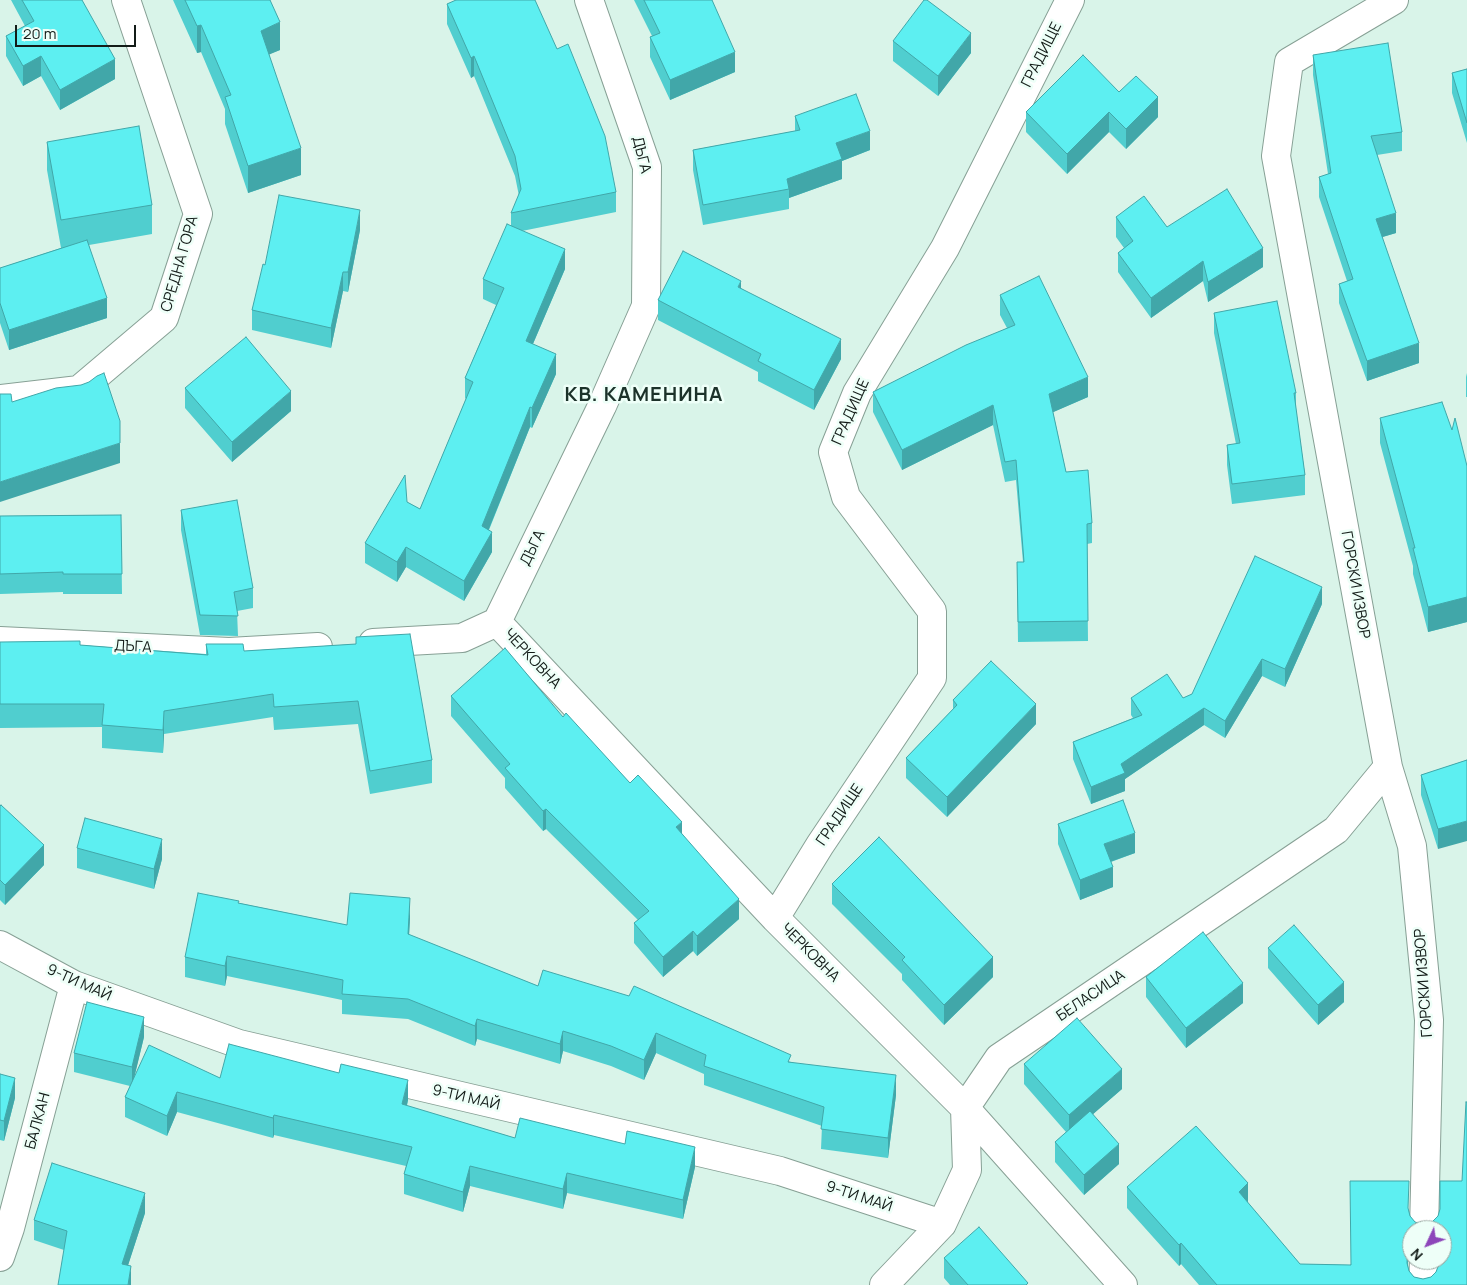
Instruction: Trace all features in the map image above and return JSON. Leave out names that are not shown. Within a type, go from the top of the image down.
[{"type":"street","name":"СРЕДНА ГОРА","points":[[0,400],[78,390],[164,318],[198,214],[126,0]]},
{"type":"street","name":"ДЪГА","points":[[0,640],[229,652],[462,638],[497,622],[602,406],[646,306],[647,167],[589,0]]},
{"type":"street","name":"ГРАДИЩЕ","points":[[775,918],[820,844],[932,678],[932,611],[846,497],[833,452],[857,392],[945,248],[1070,0]]},
{"type":"street","name":"ГОРСКИ ИЗВОР","points":[[1394,0],[1289,62],[1276,156],[1388,767],[1412,846],[1429,1020],[1424,1220]]},
{"type":"street","name":"ЧЕРКОВНА","points":[[497,622],[775,918],[965,1108],[1123,1285]]},
{"type":"street","name":"БЕЛАСИЦА","points":[[965,1108],[999,1058],[1336,830],[1388,767]]},
{"type":"street","name":"9-ТИ МАЙ","points":[[0,945],[74,985],[239,1044],[780,1171],[942,1224]]},
{"type":"street","name":"БАЛКАН","points":[[0,1256],[10,1228],[74,985]]},
{"type":"street","points":[[884,1285],[942,1224],[967,1170],[965,1108]]},
{"type":"street","points":[[1423,1285],[1424,1270]]},
{"type":"building","points":[[22,0],[82,0],[115,59],[60,90],[41,56],[23,66],[6,36],[34,21]]},
{"type":"building","points":[[185,0],[270,0],[280,22],[261,31],[301,148],[248,166],[225,97],[231,95],[201,25],[197,26]]},
{"type":"building","points":[[456,0],[535,0],[557,49],[568,44],[605,136],[616,192],[511,213],[521,189],[515,156],[474,56],[471,58],[447,4]]},
{"type":"building","points":[[644,0],[712,0],[735,52],[670,80],[650,37],[660,33]]},
{"type":"building","points":[[924,0],[927,0],[971,33],[938,76],[893,41]]},
{"type":"building","points":[[1388,43],[1402,132],[1371,136],[1396,213],[1376,219],[1419,343],[1367,361],[1339,284],[1353,279],[1319,177],[1331,173],[1313,55]]},
{"type":"building","points":[[1083,55],[1119,92],[1136,76],[1158,97],[1126,129],[1109,112],[1067,154],[1026,112]]},
{"type":"building","points":[[1467,69],[1467,123],[1452,73]]},
{"type":"building","points":[[856,94],[870,131],[836,143],[842,159],[787,179],[789,189],[703,205],[693,150],[800,130],[795,116]]},
{"type":"building","points":[[139,126],[152,205],[61,220],[47,142]]},
{"type":"building","points":[[1227,189],[1263,248],[1208,282],[1203,261],[1151,298],[1118,253],[1133,241],[1116,217],[1144,196],[1167,227]]},
{"type":"building","points":[[279,195],[360,210],[348,272],[343,272],[331,328],[252,310],[263,264],[265,265]]},
{"type":"building","points":[[507,224],[565,249],[526,341],[556,354],[532,408],[530,407],[482,526],[492,532],[464,581],[406,547],[397,562],[365,543],[405,475],[407,502],[420,509],[473,382],[465,378],[504,288],[483,279]]},
{"type":"building","points":[[87,240],[107,298],[9,330],[0,303],[0,268]]},
{"type":"building","points":[[683,251],[741,281],[738,287],[841,339],[814,390],[758,361],[761,354],[658,300]]},
{"type":"building","points":[[1039,276],[1088,377],[1049,394],[1066,472],[1088,470],[1092,523],[1087,524],[1088,621],[1018,622],[1017,562],[1024,562],[1016,460],[1005,462],[993,405],[902,450],[873,392],[966,345],[1015,325],[1000,295]]},
{"type":"building","points":[[1277,301],[1296,393],[1294,393],[1305,475],[1232,484],[1227,445],[1240,443],[1214,313]]},
{"type":"building","points":[[246,337],[291,391],[232,442],[185,388]]},
{"type":"building","points":[[104,373],[120,421],[120,443],[0,482],[0,394],[11,394],[12,402],[56,388],[81,385]]},
{"type":"building","points":[[1442,402],[1452,430],[1455,418],[1467,466],[1467,597],[1428,607],[1413,548],[1415,548],[1380,418]]},
{"type":"building","points":[[237,500],[253,588],[234,592],[238,616],[200,615],[181,510]]},
{"type":"building","points":[[121,515],[122,574],[63,574],[63,572],[0,574],[0,516]]},
{"type":"building","points":[[1255,556],[1322,587],[1285,669],[1262,659],[1225,721],[1204,708],[1121,764],[1125,773],[1091,787],[1073,742],[1142,715],[1131,698],[1167,674],[1183,698],[1192,694]]},
{"type":"building","points":[[410,634],[432,760],[370,771],[358,701],[274,707],[273,694],[164,711],[163,730],[102,725],[104,704],[0,704],[0,642],[80,641],[80,645],[208,655],[206,644],[243,644],[244,651],[356,644],[356,637]]},
{"type":"building","points":[[505,648],[563,717],[566,713],[630,783],[638,775],[682,822],[676,827],[739,899],[697,936],[693,931],[663,957],[634,923],[649,911],[546,809],[543,811],[505,768],[510,764],[451,696]]},
{"type":"building","points":[[991,661],[1036,704],[947,797],[906,758],[957,705],[953,700]]},
{"type":"building","points":[[1467,760],[1467,821],[1438,829],[1421,775]]},
{"type":"building","points":[[1123,800],[1135,833],[1104,844],[1113,867],[1080,880],[1058,824]]},
{"type":"building","points":[[1,805],[44,845],[5,885],[0,880]]},
{"type":"building","points":[[85,818],[162,839],[154,869],[77,848]]},
{"type":"building","points":[[879,837],[993,957],[944,1005],[902,960],[905,957],[832,884]]},
{"type":"building","points":[[198,893],[347,925],[350,893],[410,898],[408,934],[538,986],[543,970],[629,996],[634,986],[791,1055],[788,1062],[896,1075],[888,1138],[821,1129],[824,1107],[704,1066],[706,1055],[656,1033],[644,1060],[611,1046],[563,1031],[560,1044],[477,1019],[475,1026],[408,999],[342,994],[343,980],[227,956],[225,966],[185,957]]},
{"type":"building","points":[[1294,925],[1344,982],[1318,1005],[1268,948]]},
{"type":"building","points":[[1203,932],[1243,983],[1186,1028],[1146,977]]},
{"type":"building","points":[[87,1002],[144,1017],[132,1067],[74,1053]]},
{"type":"building","points":[[1077,1018],[1122,1069],[1069,1115],[1024,1064]]},
{"type":"building","points":[[229,1044],[339,1073],[341,1064],[408,1080],[402,1104],[515,1138],[520,1118],[625,1144],[627,1131],[695,1147],[683,1200],[567,1173],[563,1189],[470,1166],[463,1192],[404,1174],[412,1147],[274,1115],[273,1118],[177,1092],[167,1116],[125,1097],[149,1045],[220,1078]]},
{"type":"building","points":[[0,1074],[15,1078],[4,1121],[0,1120]]},
{"type":"building","points":[[1467,1102],[1467,1285],[1217,1285],[1181,1243],[1179,1245],[1127,1187],[1196,1126],[1248,1183],[1239,1192],[1300,1264],[1351,1265],[1350,1181],[1409,1181],[1408,1208],[1413,1220],[1402,1220],[1402,1270],[1409,1270],[1414,1277],[1423,1279],[1431,1277],[1437,1270],[1452,1270],[1452,1220],[1434,1220],[1438,1216],[1440,1209],[1440,1181],[1462,1181]]},
{"type":"building","points":[[1090,1111],[1119,1144],[1084,1175],[1055,1142]]},
{"type":"building","points":[[52,1163],[145,1193],[122,1264],[131,1266],[128,1285],[58,1285],[67,1231],[34,1220]]},
{"type":"building","points":[[979,1227],[1028,1283],[1026,1285],[968,1285],[944,1258]]},
{"type":"district","name":"КВ. КАМЕНИНА","points":[[644,395]]}]
